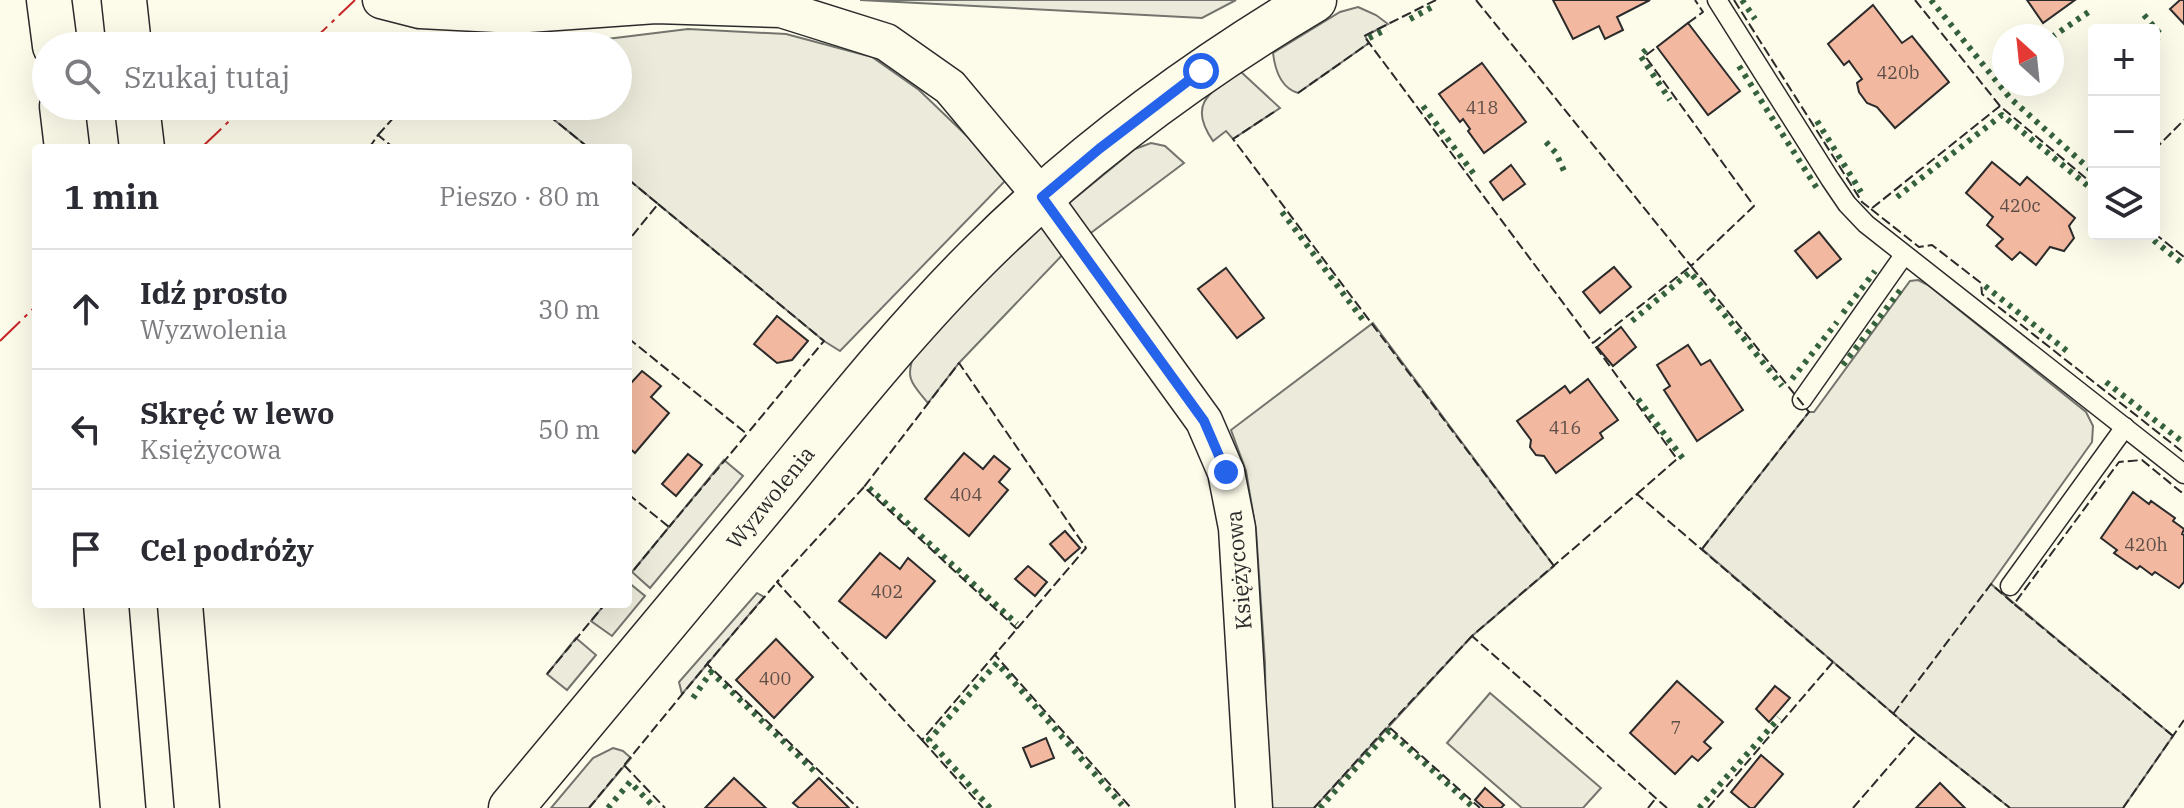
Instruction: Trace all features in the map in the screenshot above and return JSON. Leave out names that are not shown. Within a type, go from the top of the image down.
[{"type":"main road","points":[[49,0],[53,32]]},
{"type":"main road","points":[[124,0],[127,32]]},
{"type":"main road","name":"Wyzwolenia","points":[[511,808],[918,320],[980,255],[1099,149],[1201,71],[1314,0]]},
{"type":"main road","points":[[64,120],[67,144]]},
{"type":"main road","points":[[139,120],[142,144]]},
{"type":"main road","points":[[106,608],[123,808]]},
{"type":"main road","points":[[180,608],[197,808]]},
{"type":"street","points":[[381,0],[420,10],[514,15],[656,5],[782,4],[886,42],[950,87],[1042,197]]},
{"type":"street","name":"Księżycowa","points":[[1042,197],[1204,421],[1226,472],[1237,528],[1254,808]]},
{"type":"lane","points":[[1717,0],[1830,179],[1866,224],[2184,474]]},
{"type":"lane","points":[[1802,400],[1904,255]]},
{"type":"lane","points":[[2010,586],[2125,427]]},
{"type":"shaded area","points":[[860,0],[1236,0],[1202,18]]},
{"type":"shaded area","points":[[1358,7],[1388,24],[1365,36],[1369,43],[1298,93],[1287,87],[1277,72],[1273,53],[1340,12]]},
{"type":"shaded area","points":[[688,29],[786,34],[872,57],[919,90],[970,139],[1005,181],[840,351],[632,182],[632,144],[584,144],[554,120],[632,120],[632,36]]},
{"type":"shaded area","points":[[1240,71],[1280,108],[1233,139],[1226,131],[1213,141],[1205,128],[1202,108],[1211,93]]},
{"type":"shaded area","points":[[1151,143],[1165,146],[1184,163],[1084,238],[1063,208],[1135,149]]},
{"type":"shaded area","points":[[1043,225],[1069,248],[959,363],[928,403],[911,380],[910,369],[915,353],[996,267]]},
{"type":"shaded area","points":[[1918,280],[2086,412],[2093,426],[2092,442],[1991,584],[2173,736],[2123,808],[2010,808],[1917,734],[1702,549],[1809,412],[1814,412],[1910,281]]},
{"type":"shaded area","points":[[1373,323],[1554,566],[1472,636],[1314,808],[1270,808],[1256,530],[1246,471],[1231,430]]},
{"type":"shaded area","points":[[724,460],[743,476],[650,588],[632,572]]},
{"type":"shaded area","points":[[632,585],[645,596],[612,636],[591,621],[602,608],[632,608]]},
{"type":"shaded area","points":[[757,593],[764,597],[682,694],[679,682]]},
{"type":"shaded area","points":[[576,638],[596,655],[567,690],[547,674]]},
{"type":"shaded area","points":[[1490,693],[1601,788],[1583,808],[1522,808],[1447,743]]},
{"type":"shaded area","points":[[613,748],[631,758],[589,808],[551,808],[593,758]]},
{"type":"building","points":[[1553,0],[1650,0],[1617,17],[1623,30],[1605,39],[1599,26],[1573,39]]},
{"type":"building","points":[[2027,0],[2075,0],[2043,23]]},
{"type":"building","points":[[2184,0],[2184,24],[2170,9]]},
{"type":"building","points":[[1873,5],[1902,43],[1912,36],[1949,82],[1895,128],[1877,107],[1867,103],[1857,83],[1862,79],[1849,61],[1844,65],[1828,44]]},
{"type":"building","points":[[1688,23],[1740,91],[1708,115],[1657,47]]},
{"type":"building","points":[[1482,63],[1526,122],[1484,153],[1463,119],[1460,122],[1439,94]]},
{"type":"building","points":[[1992,162],[2020,185],[2027,177],[2075,218],[2069,226],[2074,238],[2064,251],[2050,247],[2036,265],[2020,252],[2012,260],[1996,246],[2003,239],[1987,225],[1993,217],[1966,193]]},
{"type":"building","points":[[1511,165],[1525,184],[1503,200],[1490,182]]},
{"type":"building","points":[[1819,232],[1841,259],[1817,278],[1795,251]]},
{"type":"building","points":[[1614,267],[1631,287],[1600,313],[1583,292]]},
{"type":"building","points":[[1226,268],[1264,318],[1237,338],[1198,289]]},
{"type":"building","points":[[777,316],[808,341],[792,360],[777,363],[754,344]]},
{"type":"building","points":[[1621,327],[1636,347],[1613,366],[1597,347]]},
{"type":"building","points":[[1688,345],[1701,365],[1710,360],[1743,410],[1697,441],[1664,390],[1670,386],[1657,365]]},
{"type":"building","points":[[642,371],[661,386],[651,397],[669,413],[635,453],[632,450],[632,382]]},
{"type":"building","points":[[1588,379],[1618,420],[1600,433],[1603,438],[1556,473],[1544,456],[1536,455],[1530,447],[1531,440],[1517,421],[1565,386],[1570,393]]},
{"type":"building","points":[[964,453],[983,469],[994,456],[1010,469],[999,482],[1008,490],[969,536],[925,499]]},
{"type":"building","points":[[688,454],[702,465],[676,496],[662,484]]},
{"type":"building","points":[[2133,492],[2175,518],[2173,521],[2184,529],[2184,582],[2179,588],[2155,572],[2152,575],[2140,566],[2137,569],[2114,553],[2117,550],[2101,538]]},
{"type":"building","points":[[1065,531],[1080,548],[1065,561],[1050,544]]},
{"type":"building","points":[[880,553],[900,569],[908,558],[935,581],[886,638],[839,601]]},
{"type":"building","points":[[1028,566],[1047,582],[1035,596],[1015,579]]},
{"type":"building","points":[[776,639],[813,677],[774,718],[736,680]]},
{"type":"building","points":[[1677,681],[1723,722],[1704,742],[1711,748],[1698,761],[1692,756],[1675,774],[1630,733]]},
{"type":"building","points":[[1775,686],[1790,698],[1769,722],[1756,709]]},
{"type":"building","points":[[1046,738],[1054,758],[1031,767],[1023,748]]},
{"type":"building","points":[[1761,755],[1783,774],[1754,808],[1750,808],[1731,792]]},
{"type":"building","points":[[734,778],[766,808],[705,808]]},
{"type":"building","points":[[819,778],[849,808],[799,808],[793,803]]},
{"type":"building","points":[[1940,783],[1965,808],[1916,808]]},
{"type":"building","points":[[1485,788],[1504,805],[1501,808],[1484,808],[1475,800]]},
{"type":"hedge","points":[[1742,0],[1755,19]]},
{"type":"hedge","points":[[1931,0],[2010,98],[2088,168]]},
{"type":"hedge","points":[[1410,19],[1434,6]]},
{"type":"hedge","points":[[2064,29],[2090,11]]},
{"type":"hedge","points":[[2144,15],[2152,24]]},
{"type":"hedge","points":[[1369,38],[1387,29]]},
{"type":"hedge","points":[[1646,50],[1640,55],[1670,100]]},
{"type":"hedge","points":[[1739,66],[1818,190]]},
{"type":"hedge","points":[[1423,106],[1474,174]]},
{"type":"hedge","points":[[1897,197],[2002,115],[2088,186]]},
{"type":"hedge","points":[[1817,121],[1861,192]]},
{"type":"hedge","points":[[1546,142],[1556,153],[1564,171]]},
{"type":"hedge","points":[[1282,212],[1363,320]]},
{"type":"hedge","points":[[2153,240],[2183,264]]},
{"type":"hedge","points":[[1843,313],[1875,271]]},
{"type":"hedge","points":[[1632,321],[1690,272],[1782,386]]},
{"type":"hedge","points":[[1985,286],[2067,351]]},
{"type":"hedge","points":[[1843,365],[1902,288]]},
{"type":"hedge","points":[[1792,379],[1837,322]]},
{"type":"hedge","points":[[2106,382],[2184,443]]},
{"type":"hedge","points":[[1638,399],[1684,460]]},
{"type":"hedge","points":[[869,488],[1017,624]]},
{"type":"hedge","points":[[990,808],[929,740],[997,663],[1122,805]]},
{"type":"hedge","points":[[693,698],[711,672],[814,771]]},
{"type":"hedge","points":[[1699,808],[1779,718]]},
{"type":"hedge","points":[[1320,808],[1389,731],[1474,808]]},
{"type":"hedge","points":[[608,808],[630,782],[655,808]]},
{"type":"fence","points":[[1436,0],[1364,36],[1593,343]]},
{"type":"fence","points":[[1476,0],[1691,266],[1754,206],[1645,56],[1657,47]]},
{"type":"fence","points":[[1688,23],[1703,12],[1695,0]]},
{"type":"fence","points":[[1734,0],[1862,202],[1871,209],[2000,106]]},
{"type":"fence","points":[[1915,0],[2000,106],[2088,180]]},
{"type":"fence","points":[[1298,93],[1369,43]]},
{"type":"fence","points":[[1274,112],[1233,139],[1554,566]]},
{"type":"fence","points":[[378,135],[391,120]]},
{"type":"fence","points":[[554,120],[584,144]]},
{"type":"fence","points":[[2160,144],[2184,120]]},
{"type":"fence","points":[[372,144],[378,135],[389,144]]},
{"type":"fence","points":[[632,182],[658,204],[632,236]]},
{"type":"fence","points":[[658,204],[824,341],[747,434]]},
{"type":"fence","points":[[1871,209],[1919,247],[1932,245],[1981,283],[1982,294],[2184,453]]},
{"type":"fence","points":[[2160,238],[2184,257]]},
{"type":"fence","points":[[1637,494],[1677,459],[1593,343],[1691,266],[1809,412],[1702,549]]},
{"type":"fence","points":[[632,341],[747,434],[669,527]]},
{"type":"fence","points":[[864,487],[777,582],[922,740],[1086,548],[959,363],[864,487],[1017,629]]},
{"type":"fence","points":[[2173,736],[2014,604],[2119,462],[2142,460],[2181,492],[2184,488]]},
{"type":"fence","points":[[1667,808],[1472,636],[1637,494],[1833,662]]},
{"type":"fence","points":[[632,497],[669,527],[632,572]]},
{"type":"fence","points":[[589,808],[779,580]]},
{"type":"fence","points":[[1893,714],[1991,584],[2014,604]]},
{"type":"fence","points":[[547,674],[602,608]]},
{"type":"fence","points":[[1472,636],[1388,726],[1480,808]]},
{"type":"fence","points":[[997,652],[995,655],[1131,808]]},
{"type":"fence","points":[[709,661],[707,664],[858,808]]},
{"type":"fence","points":[[1708,808],[1833,662],[1917,734]]},
{"type":"fence","points":[[2123,808],[2184,720]]},
{"type":"fence","points":[[1314,808],[1388,726]]},
{"type":"fence","points":[[1853,808],[1917,734],[2010,808]]},
{"type":"fence","points":[[922,740],[983,808]]},
{"type":"fence","points":[[624,765],[665,808]]},
{"type":"fence","points":[[1648,808],[1656,798]]},
{"type":"power","points":[[322,32],[355,0]]},
{"type":"power","points":[[205,144],[230,120]]},
{"type":"power","points":[[0,341],[32,310]]},
{"type":"route","points":[[1201,71],[1042,197],[1204,421],[1226,472]]}]
